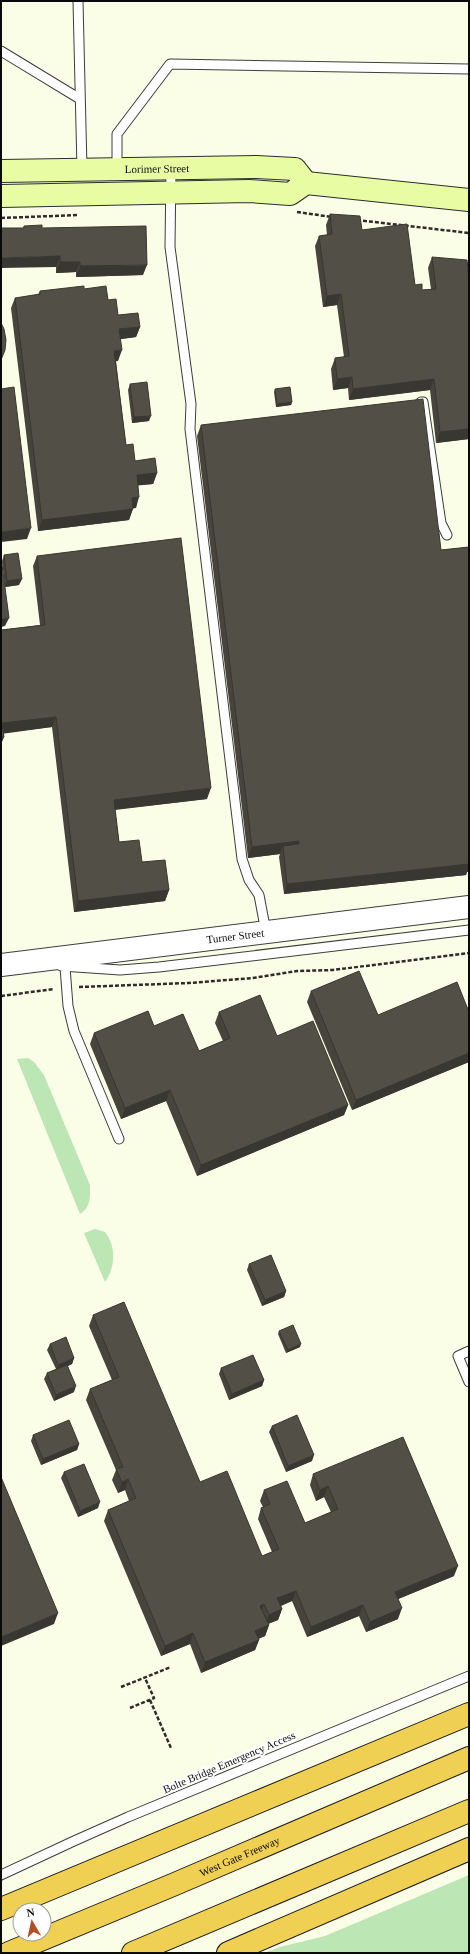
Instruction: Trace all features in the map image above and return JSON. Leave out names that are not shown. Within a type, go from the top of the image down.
[{"type":"highway","points":[[1,1909],[469,1714]]},
{"type":"highway","name":"West Gate Freeway","points":[[9,1953],[175,1884],[469,1758]]},
{"type":"highway","points":[[133,1953],[469,1811]]},
{"type":"highway","points":[[228,1953],[469,1849]]},
{"type":"highway","points":[[1,1916],[104,1866]]},
{"type":"main road","name":"Lorimer Street","points":[[1,171],[171,167],[256,167],[295,169],[306,183]]},
{"type":"main road","points":[[1,196],[249,191],[290,194],[306,183],[469,200]]},
{"type":"street","name":"Turner Street","points":[[12,963],[469,908]]},
{"type":"lane","points":[[78,1],[82,170]]},
{"type":"lane","points":[[1,52],[80,99]]},
{"type":"lane","points":[[117,168],[117,134],[170,64],[469,69]]},
{"type":"lane","points":[[171,167],[172,192],[170,247],[194,428],[242,859],[249,880],[259,895],[266,932]]},
{"type":"lane","points":[[415,403],[423,402],[441,523],[447,534]]},
{"type":"lane","points":[[12,963],[120,970],[159,967],[469,930]]},
{"type":"lane","points":[[65,967],[74,1031],[119,1139]]},
{"type":"lane","points":[[469,1351],[458,1356],[469,1382]]},
{"type":"lane","name":"Bolte Bridge Emergency Access","points":[[1,1876],[101,1829],[469,1676]]},
{"type":"path","points":[[289,211],[335,217]]},
{"type":"path","points":[[1,218],[78,216]]},
{"type":"path","points":[[350,219],[469,233]]},
{"type":"path","points":[[1,996],[67,988],[189,984],[297,972],[333,970],[469,953]]},
{"type":"path","points":[[121,1687],[171,1667]]},
{"type":"path","points":[[130,1708],[154,1698],[145,1678]]},
{"type":"path","points":[[150,1700],[171,1748]]},
{"type":"green space","points":[[28,1058],[34,1062],[44,1075],[90,1185],[90,1198],[88,1205],[80,1214],[17,1059]]},
{"type":"green space","points":[[95,1229],[105,1232],[109,1238],[113,1251],[113,1264],[105,1282],[84,1233]]},
{"type":"green space","points":[[469,1875],[469,1953],[264,1953],[280,1947],[325,1936]]},
{"type":"building","points":[[330,214],[360,216],[362,230],[407,224],[415,285],[422,284],[422,290],[436,289],[432,257],[467,260],[469,280],[469,429],[440,432],[434,379],[353,389],[352,377],[337,379],[335,358],[349,356],[341,294],[327,296],[319,236],[332,234]]},
{"type":"building","points":[[42,225],[42,228],[146,226],[147,265],[80,266],[80,262],[60,262],[60,256],[1,258],[1,228],[24,228],[24,226]]},
{"type":"building","points":[[84,286],[84,289],[106,286],[108,300],[116,299],[118,315],[138,313],[140,327],[119,329],[122,350],[114,351],[126,445],[133,444],[135,461],[155,458],[157,473],[137,475],[139,497],[132,498],[133,509],[42,520],[15,298],[40,294],[40,291]]},
{"type":"building","points":[[1,323],[6,340],[5,350],[1,360]]},
{"type":"building","points":[[147,382],[151,416],[134,417],[130,384]]},
{"type":"building","points":[[14,387],[31,528],[1,532],[1,389]]},
{"type":"building","points":[[290,387],[292,402],[277,404],[275,389]]},
{"type":"building","points":[[423,399],[441,550],[469,547],[469,864],[287,884],[283,846],[299,844],[299,841],[252,847],[201,425]]},
{"type":"building","points":[[181,538],[211,788],[114,800],[119,842],[139,840],[142,862],[165,860],[169,890],[78,901],[56,717],[2,723],[4,737],[1,737],[1,630],[45,625],[37,556]]},
{"type":"building","points":[[18,553],[22,579],[7,581],[4,555]]},
{"type":"building","points":[[1,557],[9,618],[1,619]]},
{"type":"building","points":[[359,971],[378,1015],[457,982],[469,1012],[469,1053],[356,1100],[311,991]]},
{"type":"building","points":[[260,995],[277,1036],[313,1021],[348,1105],[201,1165],[170,1090],[125,1108],[94,1033],[148,1011],[154,1026],[183,1014],[199,1051],[230,1038],[219,1012]]},
{"type":"building","points":[[271,1255],[286,1291],[265,1300],[249,1264]]},
{"type":"building","points":[[124,1302],[200,1482],[227,1471],[262,1556],[279,1549],[261,1508],[270,1504],[264,1490],[287,1481],[305,1523],[338,1509],[328,1486],[320,1490],[313,1474],[403,1437],[458,1566],[395,1592],[402,1608],[370,1622],[363,1605],[311,1627],[296,1591],[277,1598],[282,1609],[269,1615],[264,1604],[260,1606],[269,1625],[255,1631],[259,1640],[205,1662],[193,1633],[165,1646],[108,1510],[136,1498],[128,1479],[122,1482],[116,1469],[123,1467],[90,1389],[119,1377],[93,1315]]},
{"type":"building","points":[[293,1325],[301,1344],[288,1350],[279,1331]]},
{"type":"building","points":[[66,1337],[74,1358],[58,1365],[50,1344]]},
{"type":"building","points":[[253,1355],[264,1380],[232,1394],[221,1368]]},
{"type":"building","points":[[67,1365],[76,1386],[56,1395],[47,1373]]},
{"type":"building","points":[[297,1415],[314,1455],[288,1466],[272,1426]]},
{"type":"building","points":[[69,1420],[79,1444],[43,1459],[33,1435]]},
{"type":"building","points":[[84,1464],[100,1502],[80,1511],[64,1472]]},
{"type":"building","points":[[1,1477],[58,1613],[1,1637]]}]
